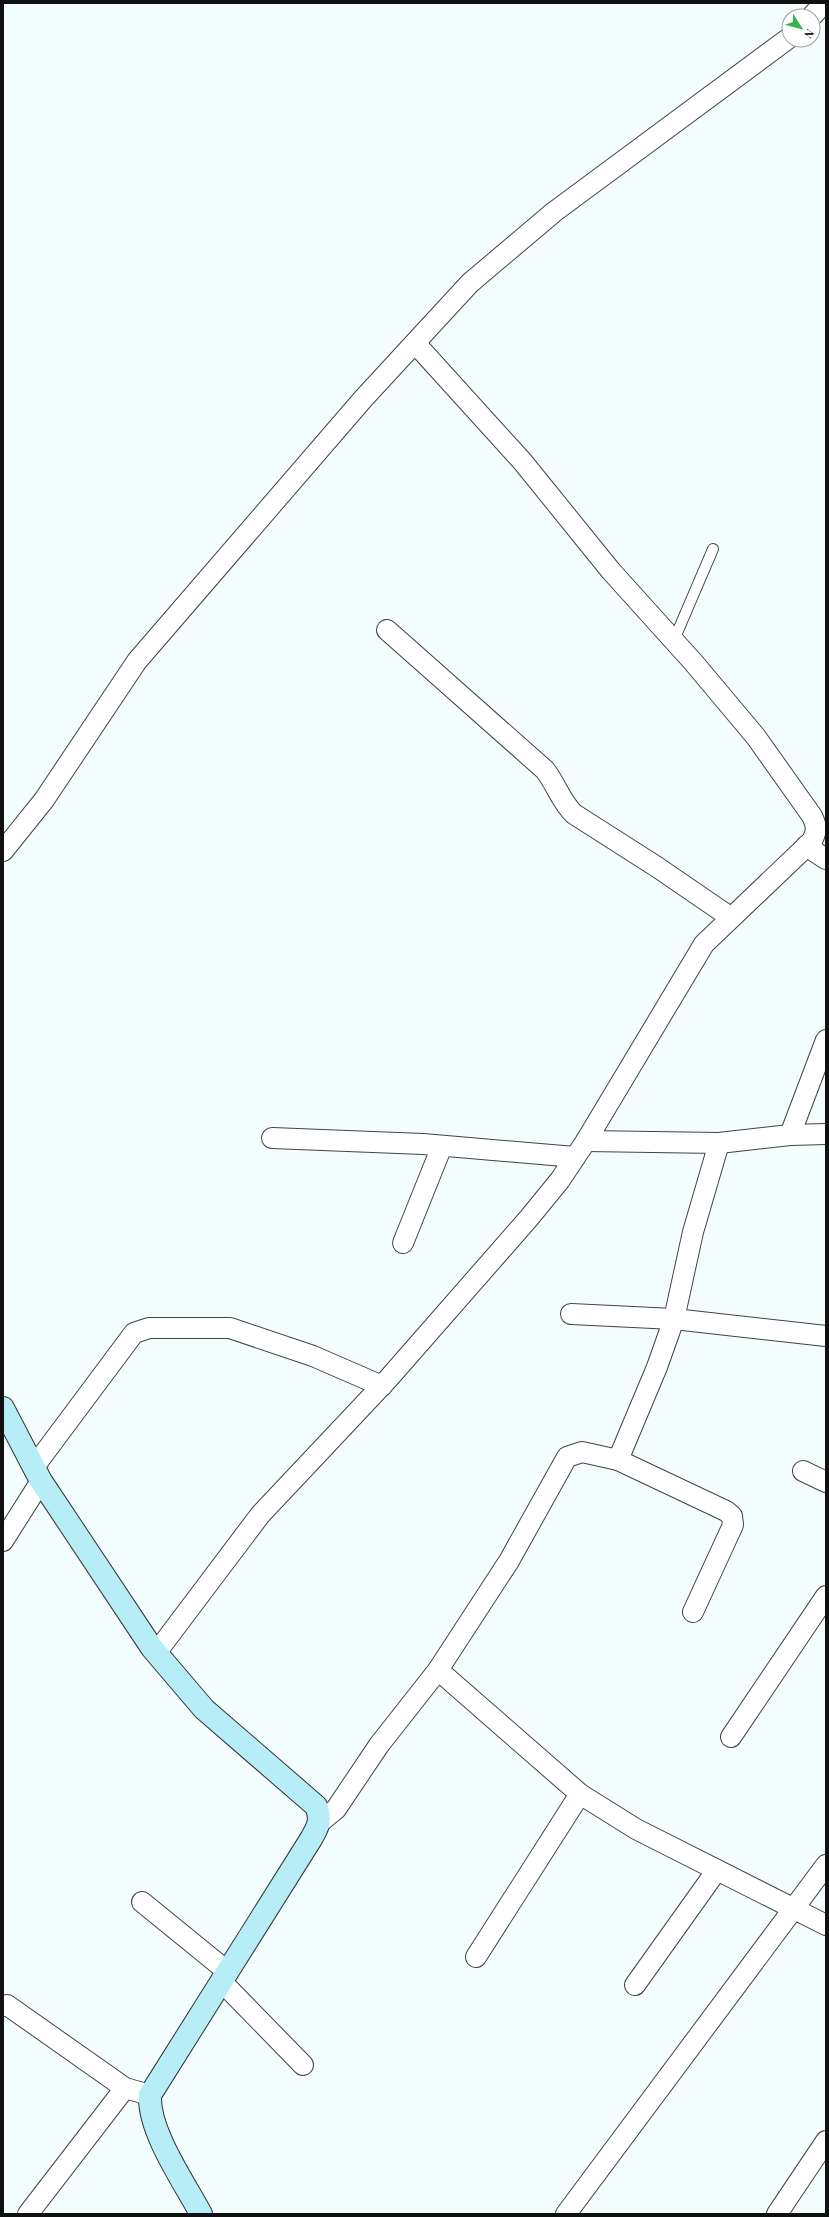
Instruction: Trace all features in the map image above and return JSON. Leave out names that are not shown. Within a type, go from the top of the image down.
[{"type":"street","points":[[3,851],[44,800],[137,661],[363,398],[470,284],[554,212],[781,44]]},
{"type":"street","points":[[156,1653],[260,1515],[382,1386],[529,1218],[580,1149],[704,944],[730,917],[806,846],[815,834],[817,826],[812,816],[756,737],[674,640],[611,571],[522,461],[415,343]]},
{"type":"street","points":[[387,630],[545,770],[554,782],[566,807],[574,814],[657,867],[730,917]]},
{"type":"street","points":[[806,846],[826,859]]},
{"type":"street","points":[[790,1135],[826,1040]]},
{"type":"street","points":[[272,1138],[442,1146],[580,1149],[719,1143],[790,1135],[826,1134]]},
{"type":"street","points":[[618,1460],[657,1367],[674,1319],[693,1232],[719,1143]]},
{"type":"street","points":[[403,1243],[442,1146]]},
{"type":"street","points":[[571,1314],[674,1319],[826,1336]]},
{"type":"street","points":[[3,1541],[37,1474],[134,1333],[148,1328],[230,1328],[313,1356],[382,1386]]},
{"type":"street","points":[[3,1408],[37,1474],[79,1541],[156,1653],[204,1709],[316,1806],[320,1823]]},
{"type":"street","points":[[201,2214],[156,2130],[150,2105],[150,2095],[320,1823],[336,1809],[380,1746],[438,1670],[509,1561],[567,1457],[582,1452],[618,1460],[726,1511],[732,1516],[733,1525],[693,1612]]},
{"type":"street","points":[[803,1471],[826,1482]]},
{"type":"street","points":[[731,1737],[826,1596]]},
{"type":"street","points":[[438,1670],[580,1794],[636,1829],[826,1925]]},
{"type":"street","points":[[476,1957],[580,1794]]},
{"type":"street","points":[[566,2214],[826,1866]]},
{"type":"street","points":[[635,1985],[717,1870]]},
{"type":"street","points":[[142,1902],[225,1977],[303,2065]]},
{"type":"street","points":[[3,2006],[7,2005],[125,2088],[150,2095]]},
{"type":"street","points":[[28,2214],[125,2088]]},
{"type":"street","points":[[777,2214],[826,2141]]},
{"type":"lane","points":[[674,640],[714,549]]}]
